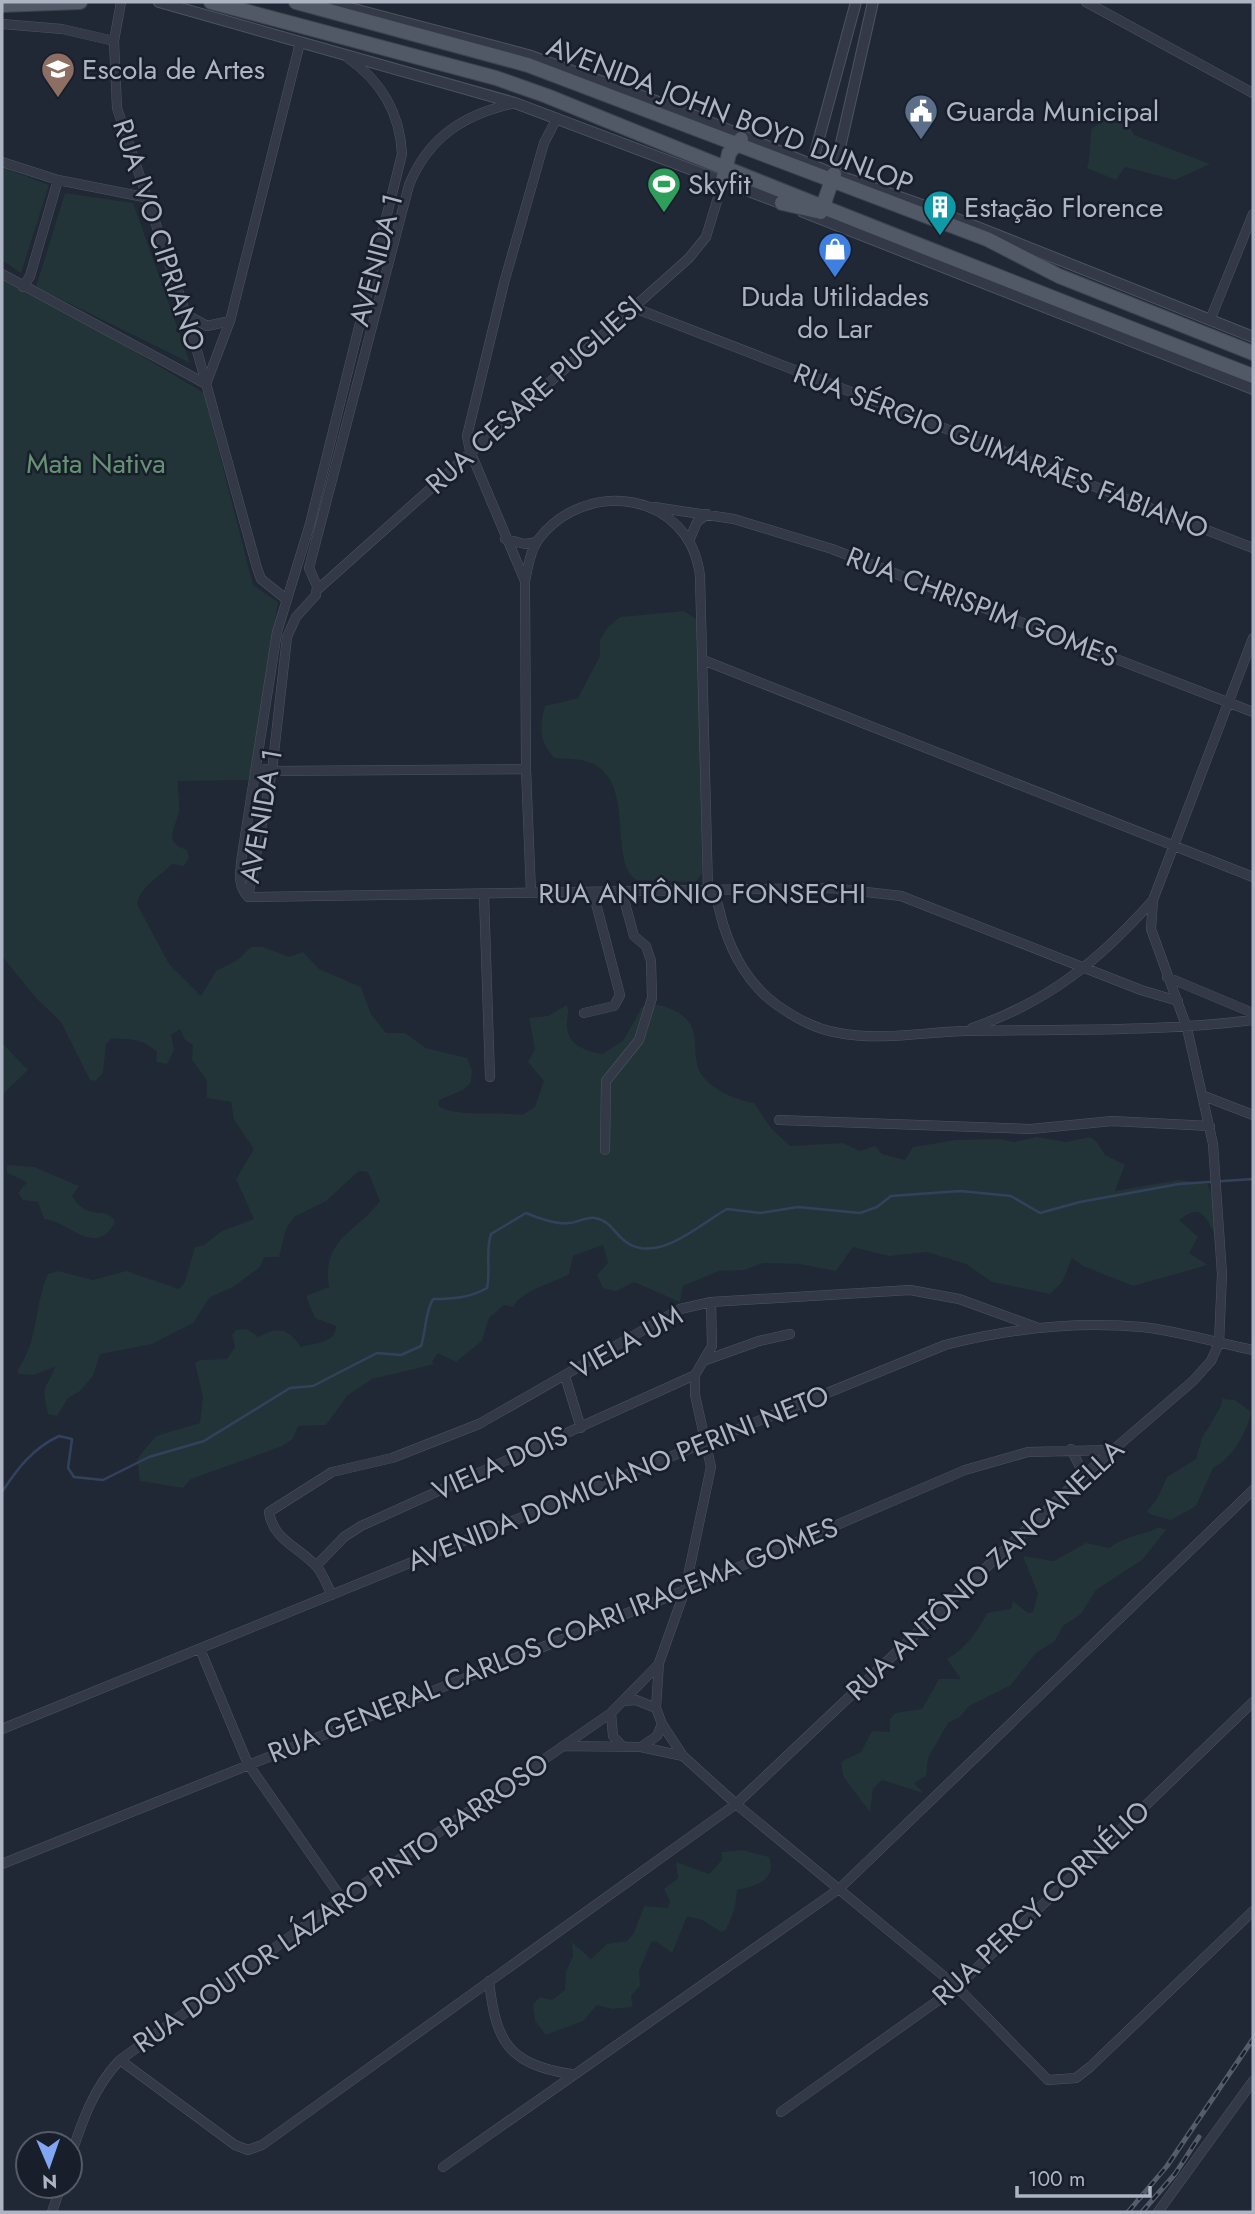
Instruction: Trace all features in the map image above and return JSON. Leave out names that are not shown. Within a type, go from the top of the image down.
[{"type":"main road","points":[[2,5],[80,2]]},
{"type":"main road","name":"AVENIDA JOHN BOYD DUNLOP","points":[[211,2],[496,78],[724,174],[825,208],[1253,376]]},
{"type":"main road","name":"AVENIDA JOHN BOYD DUNLOP","points":[[296,2],[527,65],[740,140],[986,239],[1059,276],[1253,353]]},
{"type":"main road","points":[[511,51],[527,65]]},
{"type":"main road","points":[[724,174],[740,140]]},
{"type":"main road","points":[[782,203],[816,213],[825,208],[833,178]]},
{"type":"street","name":"RUA IVO CIPRIANO","points":[[121,2],[114,41],[117,108],[144,197],[160,235],[185,314],[257,568],[261,579],[286,599]]},
{"type":"street","name":"AVENIDA JOHN BOYD DUNLOP","points":[[159,2],[514,103],[724,174],[782,203],[1253,389]]},
{"type":"street","points":[[327,2],[511,51],[673,107],[740,140],[812,164],[833,178],[922,205],[1253,337]]},
{"type":"street","points":[[812,164],[856,2]]},
{"type":"street","points":[[833,178],[873,2]]},
{"type":"street","points":[[1086,2],[1253,93]]},
{"type":"street","points":[[2,24],[62,29],[114,41]]},
{"type":"street","points":[[2,274],[23,288],[206,384],[230,321],[300,43]]},
{"type":"street","name":"AVENIDA 1","points":[[248,897],[242,890],[240,879],[277,632],[286,599],[294,583],[402,154],[398,125],[386,97],[374,80],[341,53]]},
{"type":"street","name":"AVENIDA 1","points":[[248,897],[272,771],[287,638],[296,617],[315,599],[316,586],[309,568],[409,185],[427,152],[453,127],[482,111],[514,103]]},
{"type":"street","points":[[531,893],[526,769],[525,581],[470,451],[468,426],[544,143],[557,118]]},
{"type":"street","points":[[2,162],[58,180],[144,197]]},
{"type":"street","name":"RUA CESARE PUGLIESI","points":[[316,586],[699,247],[713,220],[724,174]]},
{"type":"street","points":[[23,288],[30,276],[58,180]]},
{"type":"street","points":[[1209,320],[1253,214]]},
{"type":"street","name":"RUA SÉRGIO GUIMARÃES FABIANO","points":[[632,307],[1253,548]]},
{"type":"street","points":[[185,314],[207,326],[230,321]]},
{"type":"street","name":"RUA CHRISPIM GOMES","points":[[525,581],[537,542],[559,518],[575,507],[598,501],[627,501],[707,514],[734,519],[832,549],[1253,712]]},
{"type":"street","name":"RUA CHRISPIM GOMES","points":[[651,507],[678,525],[689,541]]},
{"type":"street","points":[[707,514],[697,522],[689,541],[700,576],[708,889],[715,895],[723,926],[741,965],[776,1005],[809,1023],[837,1033],[867,1036],[922,1036],[964,1031],[1187,1028],[1253,1020]]},
{"type":"street","points":[[505,539],[525,544],[537,542]]},
{"type":"street","points":[[294,583],[302,579],[316,586]]},
{"type":"street","points":[[964,1031],[1005,1017],[1037,1000],[1109,948],[1153,900],[1253,638]]},
{"type":"street","points":[[704,660],[1253,877]]},
{"type":"street","points":[[257,767],[272,771],[526,769]]},
{"type":"street","name":"RUA ANTÔNIO FONSECHI","points":[[248,897],[832,888],[901,896],[1141,990],[1178,1001]]},
{"type":"street","points":[[584,1013],[614,1006],[620,995],[593,892]]},
{"type":"street","points":[[605,1150],[606,1081],[639,1040],[652,998],[651,961],[646,946],[634,936],[622,892]]},
{"type":"street","points":[[484,895],[489,1077]]},
{"type":"street","name":"RUA ANTÔNIO ZANCANELLA","points":[[120,2060],[236,2145],[248,2150],[262,2145],[736,1804],[1084,1475],[1193,1381],[1211,1361],[1219,1343],[1222,1274],[1218,1191],[1204,1096],[1187,1028],[1151,929],[1153,900]]},
{"type":"street","points":[[1167,977],[1253,1013]]},
{"type":"street","points":[[1204,1096],[1253,1115]]},
{"type":"street","points":[[779,1120],[1031,1129],[1112,1121],[1209,1126]]},
{"type":"street","name":"VIELA UM","points":[[316,1566],[282,1539],[271,1524],[269,1512],[332,1472],[434,1443],[479,1424],[634,1338],[661,1318],[680,1309],[711,1302],[910,1290],[959,1299],[1037,1328]]},
{"type":"street","points":[[695,1375],[706,1360],[713,1335],[711,1302]]},
{"type":"street","name":"AVENIDA DOMICIANO PERINI NETO","points":[[2,1729],[945,1345],[986,1334],[1037,1328],[1143,1327],[1253,1350]]},
{"type":"street","points":[[706,1360],[759,1341],[789,1334]]},
{"type":"street","name":"RUA DOUTOR LÁZARO PINTO BARROSO","points":[[695,1375],[697,1410],[708,1441],[711,1467],[685,1590],[659,1663],[656,1708],[662,1724],[683,1756],[736,1804],[957,1987],[1048,2080],[1064,2081],[1076,2078],[1253,1911]]},
{"type":"street","name":"VIELA DOIS","points":[[316,1566],[344,1537],[360,1526],[695,1375]]},
{"type":"street","points":[[565,1377],[581,1428]]},
{"type":"street","points":[[1071,1449],[1084,1475]]},
{"type":"street","name":"RUA GENERAL CARLOS COARI IRACEMA GOMES","points":[[2,1864],[685,1590],[965,1470],[1006,1457],[1071,1449],[1111,1450]]},
{"type":"street","points":[[443,2167],[571,2074],[839,1889],[1253,1490]]},
{"type":"street","points":[[316,1566],[332,1595]]},
{"type":"street","points":[[200,1649],[248,1764],[342,1899]]},
{"type":"street","name":"RUA DOUTOR LÁZARO PINTO BARROSO","points":[[79,2130],[99,2085],[120,2060],[342,1899],[611,1713],[659,1663]]},
{"type":"street","points":[[624,1701],[636,1700],[656,1708]]},
{"type":"street","name":"RUA PERCY CORNÉLIO","points":[[781,2112],[957,1987],[1253,1702]]},
{"type":"street","points":[[611,1713],[613,1736],[622,1746]]},
{"type":"street","points":[[641,1747],[657,1736],[662,1724]]},
{"type":"street","name":"RUA DOUTOR LÁZARO PINTO BARROSO","points":[[562,1746],[641,1747],[683,1756]]},
{"type":"street","points":[[489,1981],[499,2030],[515,2056],[549,2070],[571,2074]]},
{"type":"street","points":[[1158,2212],[1253,2081]]},
{"type":"green space","points":[[1113,116],[1125,117],[1134,135],[1210,164],[1175,180],[1125,167],[1116,180],[1087,168],[1092,128]]},
{"type":"green space","points":[[2,167],[49,185],[21,273],[2,260]]},
{"type":"green space","points":[[65,193],[133,203],[190,363],[36,287]]},
{"type":"green space","name":"Mata Nativa","points":[[2,273],[204,393],[253,585],[278,602],[249,780],[178,781],[179,809],[172,838],[187,850],[189,858],[184,866],[172,864],[143,891],[137,904],[169,964],[201,996],[216,971],[239,959],[251,947],[263,947],[289,957],[303,952],[319,969],[361,987],[371,1014],[386,1033],[405,1033],[426,1048],[467,1058],[472,1071],[471,1082],[463,1090],[439,1100],[438,1105],[464,1113],[522,1115],[535,1107],[544,1081],[528,1062],[535,1049],[529,1018],[548,1016],[567,1005],[567,1028],[572,1040],[585,1049],[602,1054],[623,1041],[642,1007],[661,1006],[673,1010],[690,1024],[694,1033],[699,1070],[705,1079],[728,1095],[754,1103],[771,1128],[790,1146],[843,1143],[860,1151],[875,1146],[882,1154],[905,1160],[913,1147],[956,1140],[1000,1139],[1014,1142],[1037,1137],[1066,1142],[1090,1137],[1105,1155],[1125,1165],[1115,1191],[1178,1180],[1207,1183],[1215,1204],[1215,1235],[1202,1214],[1192,1212],[1179,1220],[1198,1237],[1189,1253],[1208,1265],[1133,1286],[1083,1266],[1072,1258],[1062,1282],[1050,1294],[992,1282],[966,1264],[927,1252],[889,1256],[853,1247],[836,1271],[799,1264],[763,1263],[744,1270],[719,1271],[683,1286],[680,1302],[634,1282],[616,1291],[603,1288],[597,1275],[608,1263],[603,1245],[573,1256],[569,1274],[531,1291],[513,1307],[504,1305],[489,1318],[482,1341],[456,1362],[438,1353],[432,1362],[435,1364],[372,1379],[347,1396],[326,1425],[298,1426],[292,1440],[280,1447],[191,1479],[183,1488],[140,1481],[137,1459],[156,1436],[200,1423],[203,1397],[195,1363],[200,1360],[227,1359],[235,1347],[232,1335],[236,1330],[247,1329],[258,1337],[272,1331],[283,1331],[292,1336],[301,1347],[333,1336],[336,1326],[315,1318],[306,1296],[329,1287],[328,1271],[335,1247],[380,1201],[368,1172],[359,1171],[326,1201],[294,1217],[286,1229],[279,1257],[264,1257],[260,1267],[233,1287],[210,1297],[193,1323],[152,1344],[100,1354],[93,1376],[80,1391],[68,1398],[57,1416],[48,1414],[45,1392],[55,1367],[33,1375],[19,1374],[17,1371],[33,1335],[48,1274],[58,1271],[93,1280],[126,1271],[179,1289],[185,1282],[195,1247],[204,1245],[222,1231],[254,1219],[236,1179],[254,1149],[234,1120],[231,1102],[207,1098],[207,1080],[192,1060],[193,1045],[185,1040],[180,1029],[171,1035],[174,1050],[167,1064],[156,1062],[157,1052],[147,1044],[130,1039],[111,1039],[106,1044],[103,1073],[95,1081],[90,1080],[61,1022],[36,998],[2,956]]},
{"type":"green space","points":[[684,611],[696,619],[699,628],[702,874],[695,882],[637,880],[629,872],[624,860],[616,795],[610,781],[596,765],[579,760],[554,758],[543,739],[542,721],[545,706],[578,698],[600,656],[600,640],[608,627],[620,617]]},
{"type":"green space","points":[[2,1043],[28,1070],[2,1095]]},
{"type":"green space","points":[[7,1165],[34,1167],[79,1186],[72,1196],[78,1204],[84,1209],[107,1214],[115,1222],[108,1233],[91,1238],[44,1219],[38,1202],[23,1200],[18,1193],[27,1182],[7,1173]]},
{"type":"green space","points":[[1222,1399],[1235,1400],[1251,1412],[1238,1444],[1213,1468],[1196,1506],[1171,1520],[1149,1514],[1147,1511],[1157,1499],[1167,1477],[1196,1459],[1202,1438],[1221,1406]]},
{"type":"green space","points":[[1160,1527],[1166,1530],[1142,1560],[1096,1590],[1081,1614],[1063,1626],[1054,1642],[1036,1653],[1011,1685],[969,1706],[960,1717],[948,1723],[928,1758],[926,1776],[914,1783],[923,1793],[882,1780],[873,1789],[870,1812],[843,1776],[841,1762],[861,1752],[872,1731],[890,1732],[890,1719],[895,1713],[922,1709],[939,1679],[961,1679],[947,1659],[970,1639],[987,1613],[1011,1609],[1013,1601],[1028,1613],[1033,1612],[1038,1594],[1023,1556],[1054,1561],[1086,1543],[1109,1548]]},
{"type":"green space","points":[[743,1850],[769,1857],[770,1871],[763,1881],[737,1890],[735,1908],[726,1930],[721,1932],[702,1920],[687,1916],[672,1953],[656,1941],[651,1942],[639,1971],[640,1986],[631,1996],[633,2007],[612,2009],[597,2005],[583,2021],[546,2035],[535,2021],[533,2004],[540,1997],[552,2000],[565,1990],[566,1972],[573,1956],[572,1942],[591,1959],[607,1944],[627,1941],[634,1933],[644,1906],[668,1908],[670,1901],[664,1889],[678,1878],[676,1862],[709,1874],[722,1860],[722,1852]]},
{"type":"waterway","points":[[2,1492],[26,1460],[59,1436],[72,1439],[68,1468],[74,1477],[103,1480],[149,1457],[204,1441],[290,1388],[313,1386],[377,1353],[401,1355],[421,1346],[428,1310],[433,1299],[461,1297],[487,1288],[491,1234],[526,1213],[558,1223],[595,1218],[610,1225],[629,1244],[654,1248],[667,1245],[727,1209],[760,1213],[798,1207],[860,1213],[877,1207],[891,1196],[960,1191],[1011,1196],[1040,1213],[1080,1202],[1179,1184],[1253,1179]]},
{"type":"railway","points":[[1128,2212],[1167,2166],[1253,2039]]},
{"type":"railway","points":[[1142,2212],[1175,2174],[1199,2137]]},
{"type":"place","name":"Escola de Artes","points":[[58,99]]},
{"type":"place","name":"Guarda Municipal","points":[[921,141]]},
{"type":"place","name":"Skyfit","points":[[664,214]]},
{"type":"place","name":"Estação Florence","points":[[940,237]]},
{"type":"place","name":"Duda Utilidades do Lar","points":[[835,279]]}]
